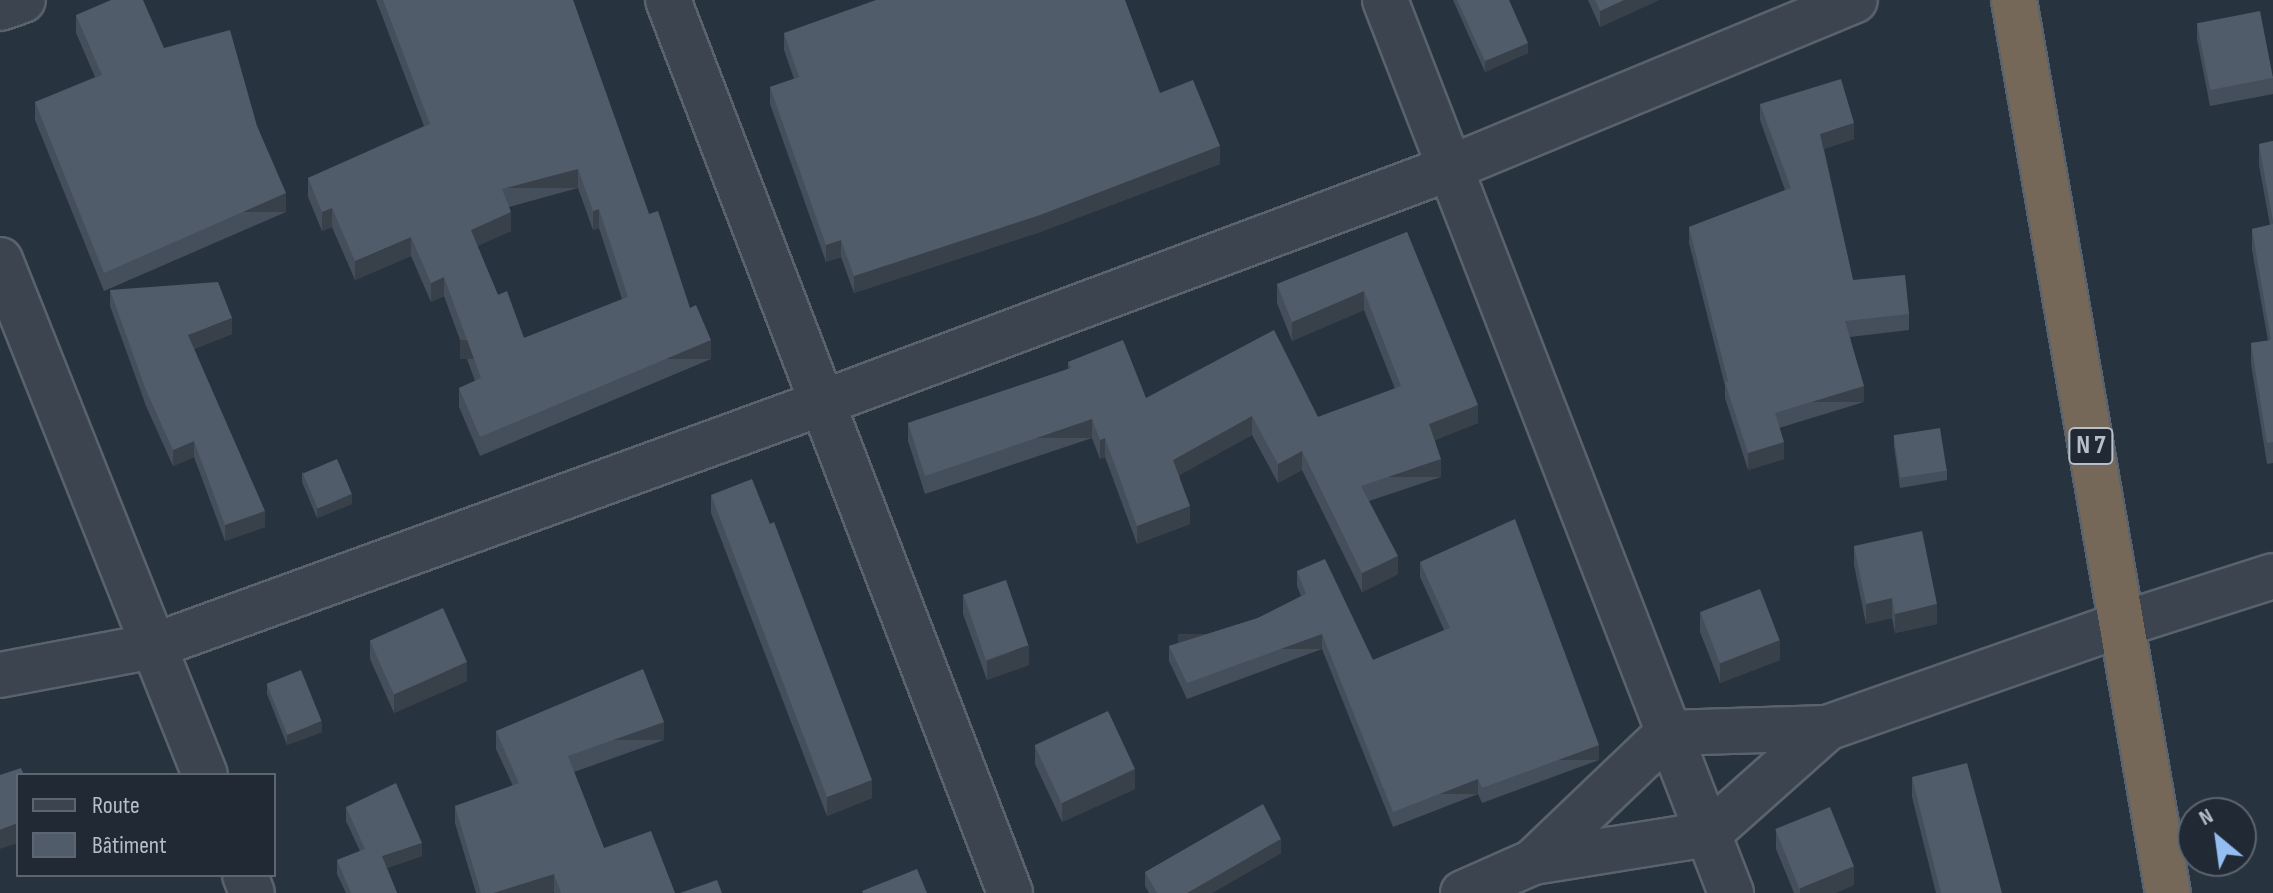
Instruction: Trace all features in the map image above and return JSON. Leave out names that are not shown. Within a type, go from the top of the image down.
[{"type":"highway","name":"N 7","points":[[2014,0],[2168,893]]},
{"type":"street","points":[[0,8],[23,0]]},
{"type":"street","points":[[668,0],[1010,893]]},
{"type":"street","points":[[1385,0],[1731,893]]},
{"type":"street","points":[[0,675],[154,646],[822,403],[1450,168],[1855,0]]},
{"type":"street","points":[[0,260],[204,773]]},
{"type":"street","points":[[1533,862],[1668,733],[1827,728],[2123,624],[2273,576]]},
{"type":"street","points":[[1463,893],[1533,862],[1708,834],[1827,728]]},
{"type":"building","points":[[111,0],[143,0],[164,48],[230,30],[257,126],[286,193],[104,273],[35,102],[102,75],[76,15]]},
{"type":"building","points":[[383,0],[573,0],[649,214],[658,211],[690,308],[696,305],[711,340],[480,437],[459,388],[481,378],[444,277],[431,283],[411,237],[355,261],[332,208],[322,212],[308,178],[430,124]],"holes":[[[578,169],[593,211],[599,209],[628,297],[524,338],[507,291],[498,295],[471,230],[511,212],[502,189]]]},
{"type":"building","points":[[876,0],[1125,0],[1160,93],[1193,80],[1220,146],[1040,215],[854,276],[841,240],[826,245],[770,87],[799,77],[784,33]]},
{"type":"building","points":[[1457,0],[1509,0],[1528,43],[1485,61]]},
{"type":"building","points":[[1595,0],[1624,0],[1600,11]]},
{"type":"building","points":[[2260,11],[2273,78],[2210,90],[2197,23]]},
{"type":"building","points":[[1841,79],[1854,123],[1820,134],[1853,280],[1905,275],[1909,314],[1845,321],[1864,386],[1775,413],[1784,442],[1748,453],[1725,382],[1728,381],[1689,227],[1791,188],[1760,104]]},
{"type":"building","points":[[2273,141],[2273,221],[2259,144]]},
{"type":"building","points":[[2273,224],[2273,442],[2267,443],[2251,343],[2271,340],[2252,229]]},
{"type":"building","points":[[1407,232],[1478,405],[1429,424],[1441,459],[1361,486],[1398,556],[1362,573],[1302,451],[1278,464],[1252,416],[1173,460],[1190,506],[1137,526],[1105,438],[1100,440],[1092,419],[925,476],[908,423],[1071,368],[1068,362],[1123,340],[1146,398],[1274,330],[1318,417],[1401,386],[1364,291],[1292,322],[1277,284]]},
{"type":"building","points":[[218,282],[232,318],[188,335],[265,511],[225,525],[194,441],[173,450],[146,390],[110,290]]},
{"type":"building","points":[[1940,428],[1947,470],[1900,478],[1894,435]]},
{"type":"building","points":[[337,459],[352,494],[318,508],[303,473]]},
{"type":"building","points":[[752,479],[770,524],[774,522],[872,780],[827,797],[711,495]]},
{"type":"building","points":[[1515,519],[1599,745],[1482,788],[1478,779],[1393,812],[1322,634],[1187,683],[1169,646],[1258,618],[1306,594],[1297,571],[1325,559],[1373,660],[1450,628],[1420,562]]},
{"type":"building","points":[[1922,531],[1937,604],[1895,614],[1892,598],[1866,604],[1854,546]]},
{"type":"building","points":[[1006,580],[1028,645],[986,660],[963,595]]},
{"type":"building","points":[[1760,589],[1780,640],[1720,663],[1700,612]]},
{"type":"building","points":[[443,608],[467,662],[394,694],[370,641]]},
{"type":"building","points":[[643,669],[664,722],[568,756],[604,848],[651,831],[675,893],[561,893],[554,874],[493,893],[481,893],[455,806],[519,783],[496,731]]},
{"type":"building","points":[[301,670],[322,721],[287,735],[267,684]]},
{"type":"building","points":[[1108,711],[1135,769],[1062,803],[1035,745]]},
{"type":"building","points":[[1967,763],[2002,893],[1941,893],[1912,777]]},
{"type":"building","points":[[21,768],[23,773],[16,773],[16,824],[0,830],[0,775]]},
{"type":"building","points":[[396,783],[422,843],[382,856],[397,893],[351,893],[337,860],[365,849],[346,807]]},
{"type":"building","points":[[1263,804],[1281,839],[1187,893],[1157,893],[1145,872]]},
{"type":"building","points":[[1830,807],[1854,866],[1799,888],[1775,829]]},
{"type":"building","points":[[917,869],[927,893],[862,891]]},
{"type":"building","points":[[717,880],[722,893],[680,893]]}]
